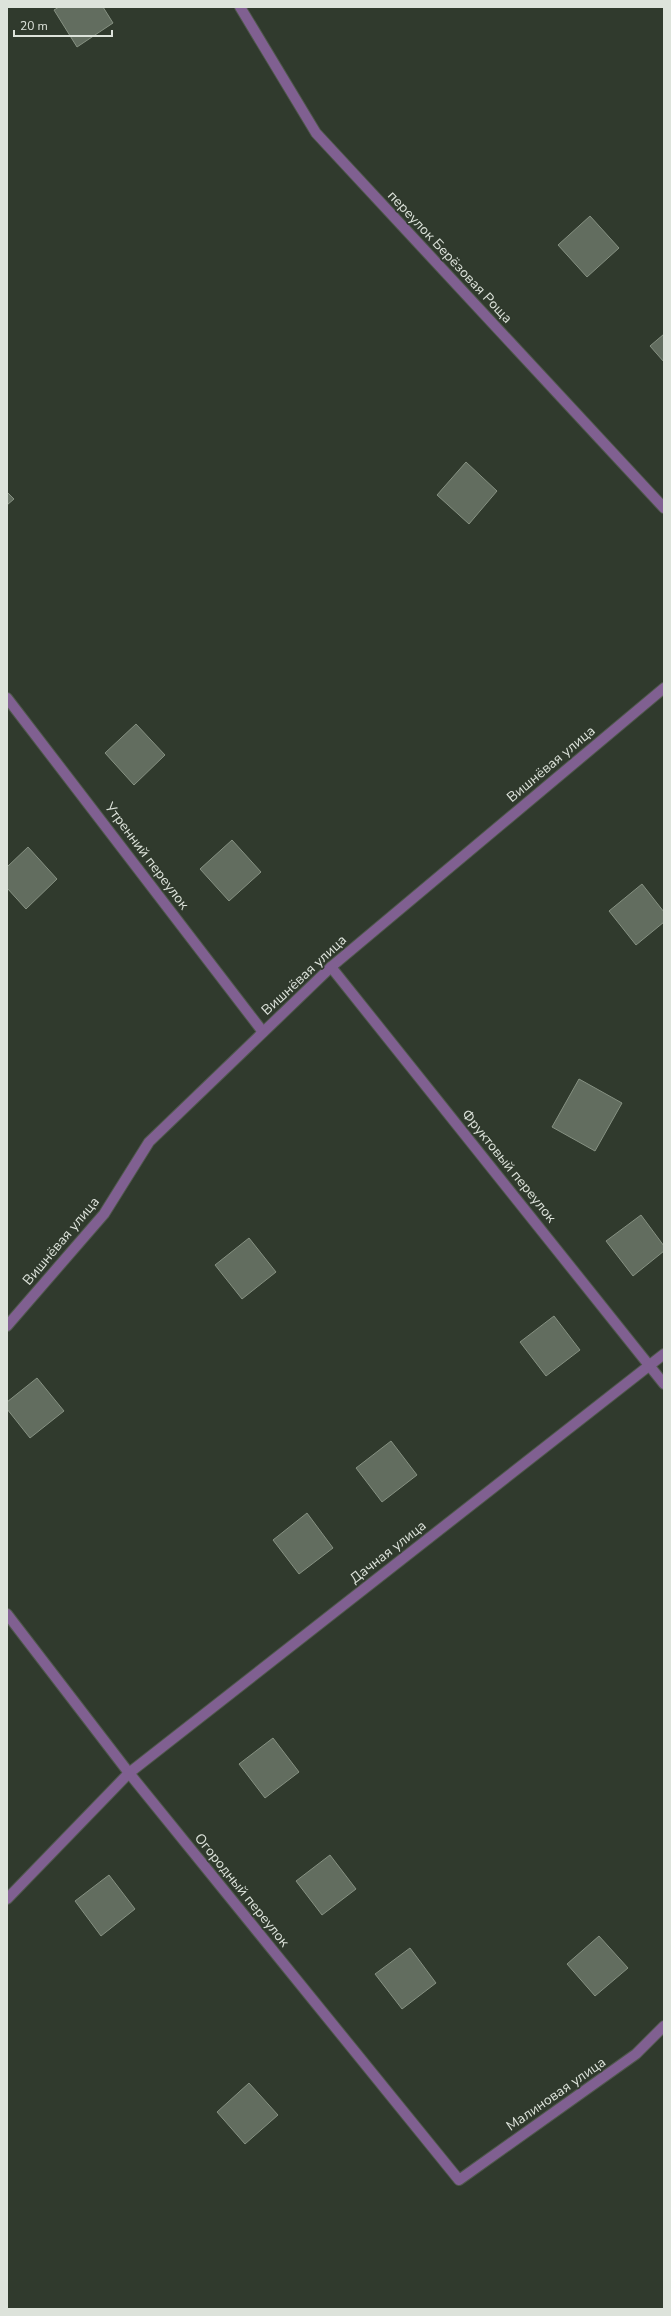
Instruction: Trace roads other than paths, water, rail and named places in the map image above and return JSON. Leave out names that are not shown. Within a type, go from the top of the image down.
[{"type":"street","name":"переулок Берёзовая Роща","points":[[240,7],[316,133],[664,508]]},
{"type":"street","name":"Вишнёвая улица","points":[[7,1326],[104,1214],[149,1142],[331,967],[664,688]]},
{"type":"street","name":"Утренний переулок","points":[[7,698],[263,1032]]},
{"type":"street","name":"Фруктовый переулок","points":[[331,967],[664,1384]]},
{"type":"street","name":"Дачная улица","points":[[7,1899],[129,1772],[664,1354]]},
{"type":"street","name":"Огородный переулок","points":[[7,1614],[129,1772],[459,2180]]},
{"type":"street","name":"Малиновая улица","points":[[459,2180],[636,2054],[664,2026]]}]
